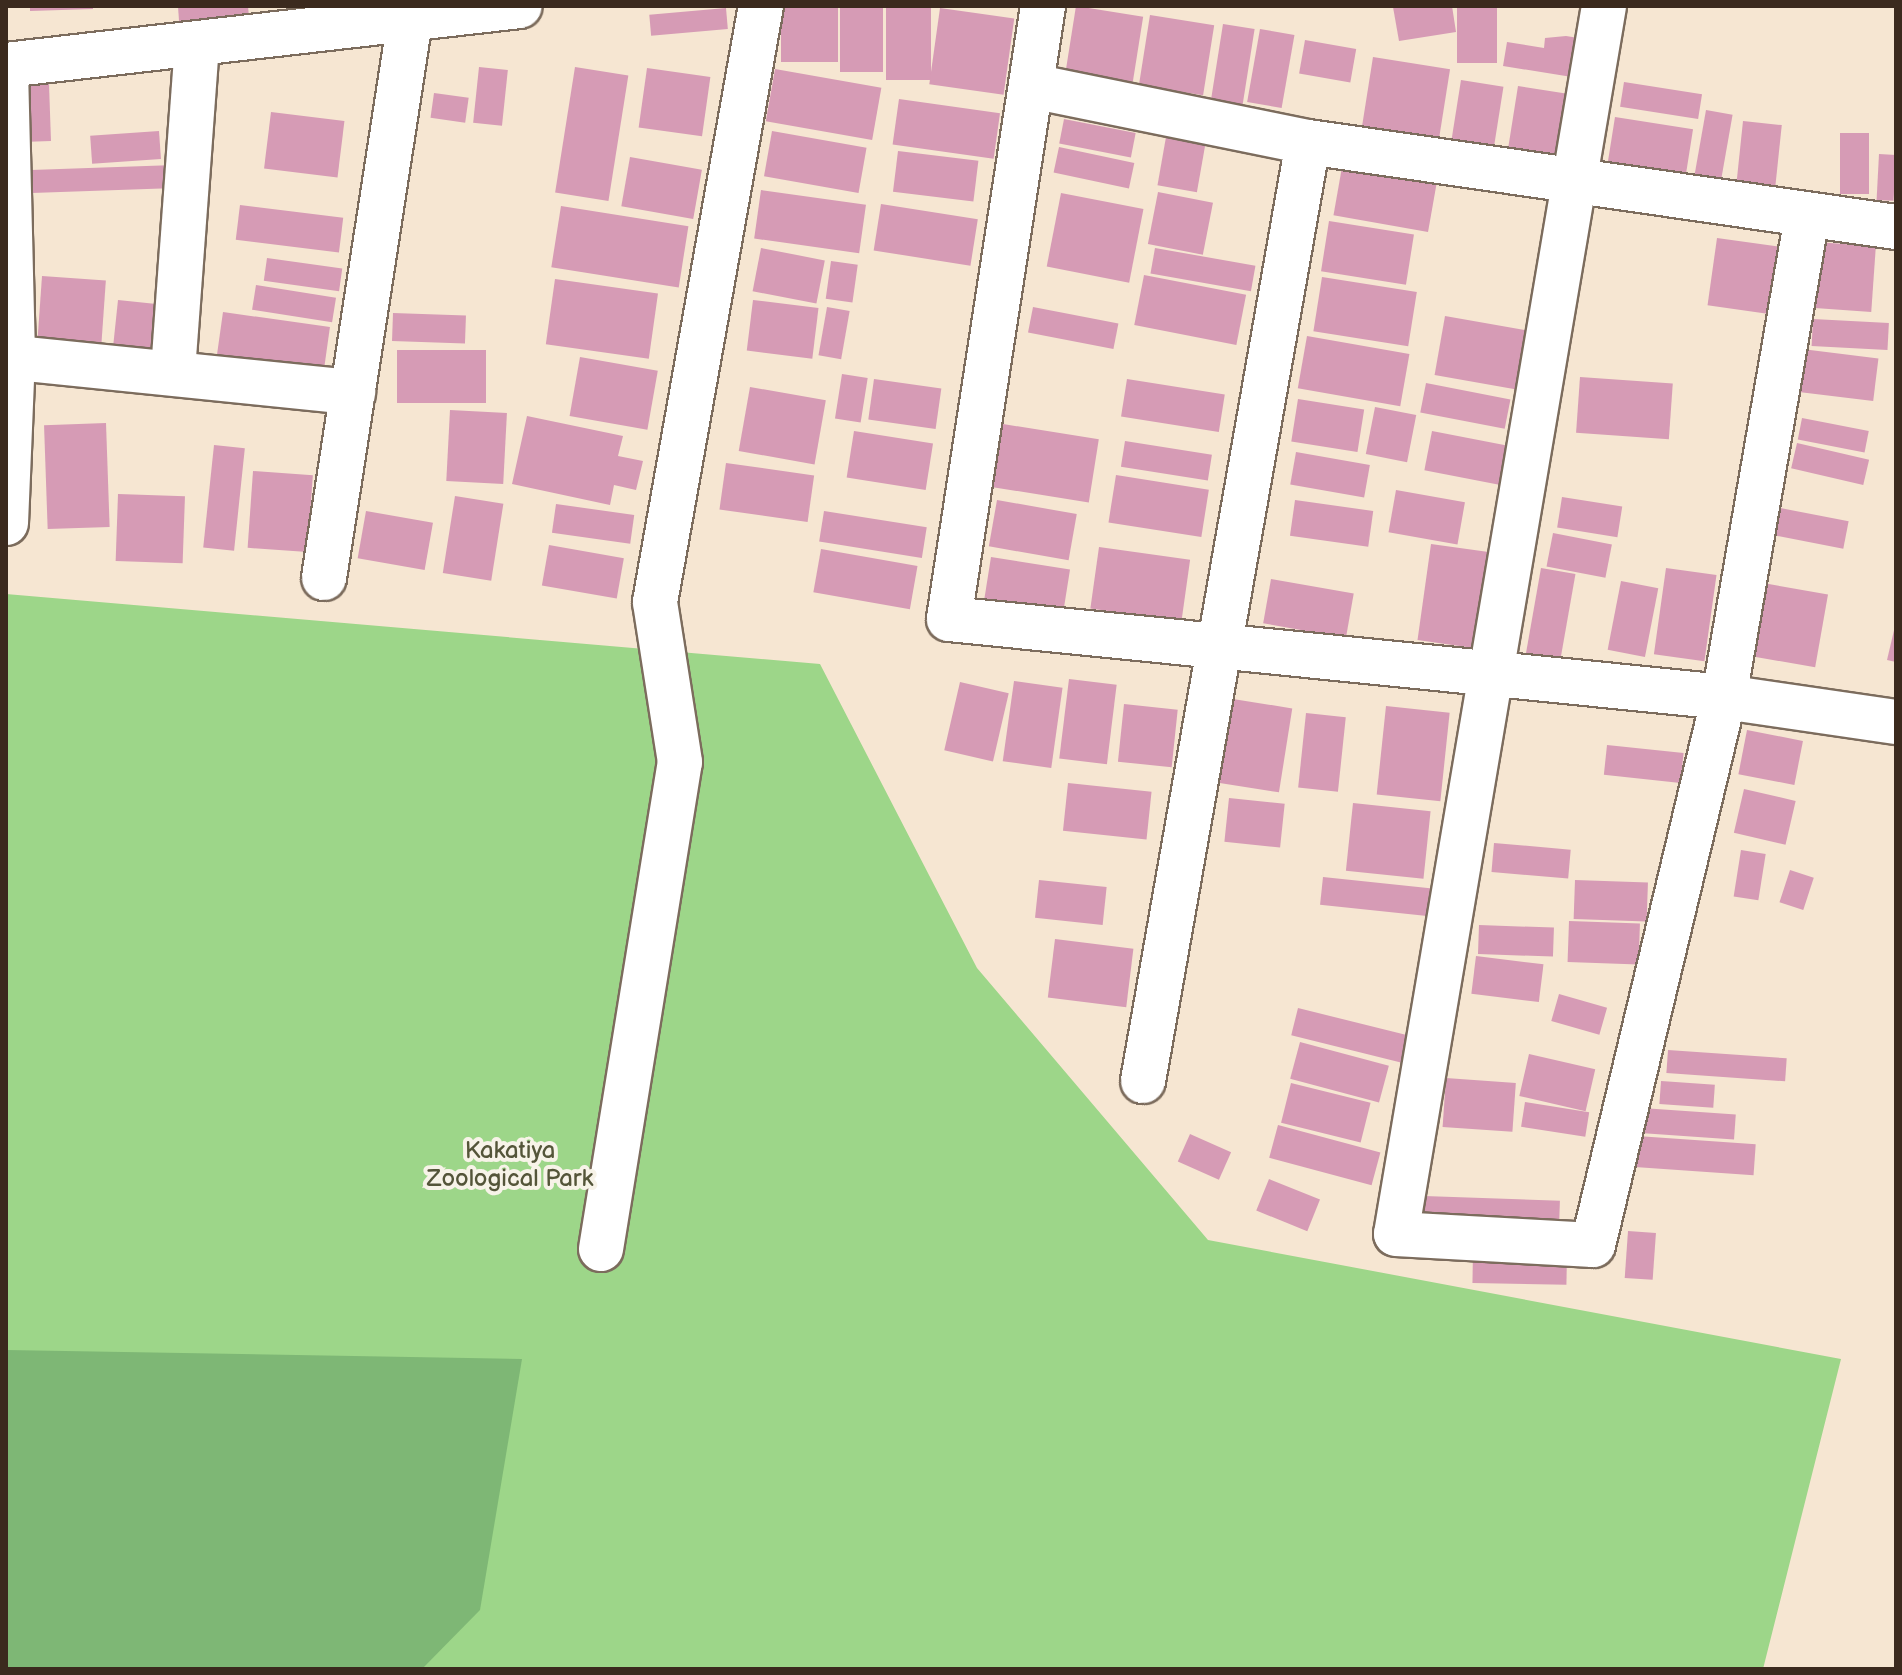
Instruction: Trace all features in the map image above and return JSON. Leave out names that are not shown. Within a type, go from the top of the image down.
[{"type":"street","points":[[6,523],[10,357],[6,65],[197,48],[281,21],[410,20],[520,6]]},
{"type":"street","points":[[601,1249],[680,762],[655,602],[761,6]]},
{"type":"street","points":[[1043,6],[949,619],[1724,697],[1896,722]]},
{"type":"street","points":[[1604,6],[1579,184],[1396,1234],[1593,1245],[1724,697],[1807,217]]},
{"type":"street","points":[[324,578],[410,20]]},
{"type":"street","points":[[173,371],[197,48]]},
{"type":"street","points":[[1032,86],[1308,142],[1807,217],[1896,227]]},
{"type":"street","points":[[1143,1081],[1308,142]]},
{"type":"street","points":[[10,357],[173,371],[353,392]]},
{"type":"green space","name":"Kakatiya Zoological Park","points":[[6,594],[820,664],[977,968],[1208,1240],[1841,1359],[1763,1669],[6,1669]]},
{"type":"green space","points":[[6,1350],[522,1359],[480,1610],[422,1669],[6,1669]]},
{"type":"building","points":[[30,6],[93,6],[93,9],[30,11]]},
{"type":"building","points":[[178,6],[248,6],[249,17],[179,21]]},
{"type":"building","points":[[781,6],[838,6],[838,62],[781,62]]},
{"type":"building","points":[[840,6],[883,6],[883,72],[840,72]]},
{"type":"building","points":[[886,6],[931,6],[931,80],[886,80]]},
{"type":"building","points":[[1076,6],[1143,17],[1133,82],[1066,71]]},
{"type":"building","points":[[1452,6],[1456,32],[1399,41],[1393,7]]},
{"type":"building","points":[[1457,6],[1497,6],[1497,63],[1457,63]]},
{"type":"building","points":[[726,8],[728,29],[651,36],[649,15]]},
{"type":"building","points":[[940,8],[1014,18],[1004,95],[929,84]]},
{"type":"building","points":[[1150,15],[1214,25],[1203,95],[1139,85]]},
{"type":"building","points":[[1223,24],[1255,29],[1242,110],[1210,105]]},
{"type":"building","points":[[1260,29],[1294,35],[1282,108],[1247,102]]},
{"type":"building","points":[[1566,36],[1585,39],[1578,78],[1503,66],[1507,42],[1544,48],[1545,38]]},
{"type":"building","points":[[1305,40],[1356,49],[1350,83],[1299,73]]},
{"type":"building","points":[[1373,57],[1450,69],[1439,139],[1362,127]]},
{"type":"building","points":[[479,67],[508,70],[502,126],[473,123]]},
{"type":"building","points":[[575,67],[628,75],[608,201],[555,192]]},
{"type":"building","points":[[647,68],[710,77],[702,136],[639,127]]},
{"type":"building","points":[[775,69],[881,88],[872,140],[766,121]]},
{"type":"building","points":[[1461,80],[1503,87],[1493,153],[1451,146]]},
{"type":"building","points":[[1624,82],[1702,94],[1698,119],[1620,107]]},
{"type":"building","points":[[49,84],[51,141],[15,142],[13,85]]},
{"type":"building","points":[[1518,86],[1575,95],[1564,166],[1507,157]]},
{"type":"building","points":[[434,93],[469,98],[465,123],[431,118]]},
{"type":"building","points":[[899,99],[1000,113],[994,159],[893,145]]},
{"type":"building","points":[[1706,110],[1733,115],[1721,182],[1694,177]]},
{"type":"building","points":[[271,112],[344,121],[338,178],[264,169]]},
{"type":"building","points":[[1615,117],[1693,129],[1684,185],[1606,172]]},
{"type":"building","points":[[1064,119],[1136,133],[1131,157],[1059,144]]},
{"type":"building","points":[[1743,121],[1782,125],[1775,188],[1736,184]]},
{"type":"building","points":[[159,131],[161,159],[92,164],[90,136]]},
{"type":"building","points":[[772,131],[867,148],[859,193],[764,176]]},
{"type":"building","points":[[1840,133],[1869,133],[1869,194],[1840,194]]},
{"type":"building","points":[[1166,137],[1205,144],[1197,192],[1157,185]]},
{"type":"building","points":[[1059,147],[1134,163],[1129,188],[1054,172]]},
{"type":"building","points":[[898,151],[978,161],[973,202],[893,192]]},
{"type":"building","points":[[1879,154],[1896,155],[1894,201],[1877,200]]},
{"type":"building","points":[[630,157],[702,170],[693,219],[621,206]]},
{"type":"building","points":[[175,165],[176,188],[32,193],[31,170]]},
{"type":"building","points":[[1342,167],[1437,184],[1428,232],[1333,215]]},
{"type":"building","points":[[761,190],[866,205],[859,253],[754,239]]},
{"type":"building","points":[[1158,192],[1213,203],[1203,255],[1148,244]]},
{"type":"building","points":[[1061,193],[1143,209],[1129,283],[1047,267]]},
{"type":"building","points":[[881,204],[978,219],[970,266],[874,250]]},
{"type":"building","points":[[240,205],[343,218],[339,252],[236,240]]},
{"type":"building","points":[[561,206],[688,226],[679,287],[551,267]]},
{"type":"building","points":[[1329,221],[1414,234],[1406,285],[1321,271]]},
{"type":"building","points":[[1717,238],[1787,248],[1778,315],[1708,305]]},
{"type":"building","points":[[1816,242],[1876,246],[1871,312],[1811,308]]},
{"type":"building","points":[[761,248],[825,260],[816,304],[753,291]]},
{"type":"building","points":[[1155,248],[1255,266],[1251,291],[1150,274]]},
{"type":"building","points":[[267,258],[342,269],[339,291],[264,281]]},
{"type":"building","points":[[831,261],[858,265],[852,302],[826,299]]},
{"type":"building","points":[[1144,275],[1246,295],[1236,345],[1134,325]]},
{"type":"building","points":[[42,276],[106,280],[101,346],[37,342]]},
{"type":"building","points":[[1322,277],[1417,292],[1408,346],[1313,331]]},
{"type":"building","points":[[555,279],[658,293],[649,359],[546,344]]},
{"type":"building","points":[[256,285],[336,298],[332,322],[252,310]]},
{"type":"building","points":[[118,300],[159,304],[154,349],[113,345]]},
{"type":"building","points":[[753,300],[819,308],[812,359],[747,351]]},
{"type":"building","points":[[827,307],[850,311],[841,359],[818,355]]},
{"type":"building","points":[[1033,307],[1118,324],[1113,349],[1028,333]]},
{"type":"building","points":[[223,312],[330,327],[323,376],[216,361]]},
{"type":"building","points":[[393,313],[466,316],[465,344],[392,341]]},
{"type":"building","points":[[1445,316],[1533,331],[1522,391],[1435,375]]},
{"type":"building","points":[[1813,319],[1889,323],[1887,350],[1812,346]]},
{"type":"building","points":[[1307,336],[1409,354],[1400,406],[1298,388]]},
{"type":"building","points":[[1802,349],[1878,358],[1873,401],[1797,392]]},
{"type":"building","points":[[397,350],[486,350],[486,403],[397,403]]},
{"type":"building","points":[[580,357],[658,371],[647,430],[570,416]]},
{"type":"building","points":[[842,374],[868,378],[861,423],[835,418]]},
{"type":"building","points":[[1580,377],[1673,383],[1669,439],[1576,433]]},
{"type":"building","points":[[874,379],[941,388],[936,429],[868,420]]},
{"type":"building","points":[[1127,379],[1225,394],[1219,432],[1121,417]]},
{"type":"building","points":[[1426,383],[1510,399],[1505,429],[1420,412]]},
{"type":"building","points":[[750,387],[826,400],[815,464],[739,451]]},
{"type":"building","points":[[1298,399],[1364,409],[1357,452],[1291,441]]},
{"type":"building","points":[[1375,407],[1416,415],[1407,462],[1366,454]]},
{"type":"building","points":[[450,410],[507,413],[503,484],[446,481]]},
{"type":"building","points":[[527,416],[623,436],[618,456],[643,461],[636,490],[614,485],[610,505],[512,484]]},
{"type":"building","points":[[1802,418],[1869,431],[1865,453],[1798,440]]},
{"type":"building","points":[[106,423],[110,527],[48,529],[44,425]]},
{"type":"building","points":[[1003,424],[1099,439],[1089,502],[993,487]]},
{"type":"building","points":[[854,431],[933,444],[926,490],[847,477]]},
{"type":"building","points":[[1432,431],[1518,448],[1511,487],[1424,470]]},
{"type":"building","points":[[1125,441],[1212,455],[1208,480],[1121,467]]},
{"type":"building","points":[[1797,443],[1869,460],[1863,485],[1791,468]]},
{"type":"building","points":[[214,445],[245,448],[234,551],[203,547]]},
{"type":"building","points":[[1296,452],[1370,465],[1364,498],[1290,484]]},
{"type":"building","points":[[726,463],[814,475],[808,522],[719,510]]},
{"type":"building","points":[[253,471],[313,475],[307,552],[248,548]]},
{"type":"building","points":[[1116,475],[1209,490],[1201,537],[1108,522]]},
{"type":"building","points":[[1396,490],[1465,502],[1457,545],[1389,532]]},
{"type":"building","points":[[118,494],[185,496],[183,563],[116,561]]},
{"type":"building","points":[[455,496],[503,504],[491,581],[443,573]]},
{"type":"building","points":[[1562,497],[1622,507],[1617,537],[1557,528]]},
{"type":"building","points":[[997,500],[1077,514],[1069,560],[989,546]]},
{"type":"building","points":[[1295,500],[1373,511],[1368,547],[1290,536]]},
{"type":"building","points":[[556,504],[634,515],[630,544],[552,533]]},
{"type":"building","points":[[1775,507],[1849,521],[1843,549],[1770,534]]},
{"type":"building","points":[[366,511],[433,523],[425,570],[358,558]]},
{"type":"building","points":[[824,511],[927,527],[922,558],[819,542]]},
{"type":"building","points":[[1553,533],[1612,544],[1605,578],[1547,566]]},
{"type":"building","points":[[1431,544],[1490,552],[1477,648],[1418,640]]},
{"type":"building","points":[[549,545],[624,558],[617,599],[542,585]]},
{"type":"building","points":[[1099,547],[1190,560],[1181,621],[1090,608]]},
{"type":"building","points":[[821,549],[918,566],[910,609],[813,592]]},
{"type":"building","points":[[991,557],[1070,570],[1062,622],[983,609]]},
{"type":"building","points":[[1541,568],[1575,574],[1560,660],[1526,654]]},
{"type":"building","points":[[1666,568],[1717,575],[1704,661],[1654,654]]},
{"type":"building","points":[[1271,579],[1354,594],[1346,638],[1263,623]]},
{"type":"building","points":[[1621,581],[1658,588],[1645,657],[1608,650]]},
{"type":"building","points":[[1763,583],[1828,594],[1815,667],[1750,656]]},
{"type":"building","points":[[1896,626],[1896,662],[1887,660]]},
{"type":"building","points":[[1069,679],[1117,685],[1107,764],[1059,758]]},
{"type":"building","points":[[1014,681],[1063,688],[1051,768],[1003,761]]},
{"type":"building","points":[[960,682],[1009,693],[993,761],[944,750]]},
{"type":"building","points":[[1233,699],[1292,708],[1279,792],[1220,783]]},
{"type":"building","points":[[1124,704],[1178,710],[1172,767],[1118,762]]},
{"type":"building","points":[[1386,706],[1450,713],[1440,801],[1377,795]]},
{"type":"building","points":[[1306,713],[1346,717],[1338,792],[1298,788]]},
{"type":"building","points":[[1747,730],[1803,741],[1794,785],[1738,774]]},
{"type":"building","points":[[1607,745],[1684,753],[1680,783],[1604,775]]},
{"type":"building","points":[[1068,783],[1152,792],[1147,840],[1063,831]]},
{"type":"building","points":[[1744,789],[1796,801],[1786,845],[1734,833]]},
{"type":"building","points":[[1229,798],[1285,804],[1280,848],[1224,842]]},
{"type":"building","points":[[1353,803],[1431,811],[1423,879],[1346,871]]},
{"type":"building","points":[[1494,843],[1571,850],[1568,879],[1491,872]]},
{"type":"building","points":[[1741,850],[1766,854],[1758,900],[1734,896]]},
{"type":"building","points":[[1790,870],[1814,878],[1803,910],[1779,902]]},
{"type":"building","points":[[1323,877],[1432,888],[1429,916],[1320,905]]},
{"type":"building","points":[[1039,880],[1107,887],[1103,925],[1035,918]]},
{"type":"building","points":[[1575,880],[1648,883],[1647,922],[1574,919]]},
{"type":"building","points":[[1569,921],[1640,923],[1639,964],[1568,962]]},
{"type":"building","points":[[1479,925],[1554,928],[1553,957],[1478,954]]},
{"type":"building","points":[[1055,939],[1133,949],[1126,1007],[1048,998]]},
{"type":"building","points":[[1476,956],[1543,964],[1539,1002],[1471,994]]},
{"type":"building","points":[[1559,994],[1607,1008],[1599,1035],[1551,1021]]},
{"type":"building","points":[[1298,1008],[1409,1036],[1402,1063],[1291,1035]]},
{"type":"building","points":[[1300,1042],[1389,1066],[1379,1103],[1290,1079]]},
{"type":"building","points":[[1668,1050],[1787,1058],[1785,1081],[1666,1073]]},
{"type":"building","points":[[1529,1054],[1595,1069],[1586,1111],[1519,1096]]},
{"type":"building","points":[[1446,1078],[1516,1083],[1512,1132],[1443,1127]]},
{"type":"building","points":[[1661,1081],[1715,1085],[1713,1108],[1659,1104]]},
{"type":"building","points":[[1291,1083],[1371,1103],[1361,1143],[1281,1123]]},
{"type":"building","points":[[1525,1102],[1589,1112],[1585,1137],[1521,1127]]},
{"type":"building","points":[[1642,1108],[1736,1115],[1734,1139],[1640,1133]]},
{"type":"building","points":[[1278,1125],[1380,1152],[1372,1185],[1269,1158]]},
{"type":"building","points":[[1190,1134],[1231,1152],[1219,1180],[1178,1161]]},
{"type":"building","points":[[1637,1136],[1756,1144],[1754,1175],[1635,1167]]},
{"type":"building","points":[[1269,1179],[1320,1200],[1307,1231],[1256,1211]]},
{"type":"building","points":[[1424,1196],[1560,1201],[1559,1234],[1423,1229]]},
{"type":"building","points":[[1628,1231],[1656,1233],[1653,1280],[1625,1278]]},
{"type":"building","points":[[1473,1251],[1567,1253],[1566,1285],[1472,1283]]}]
